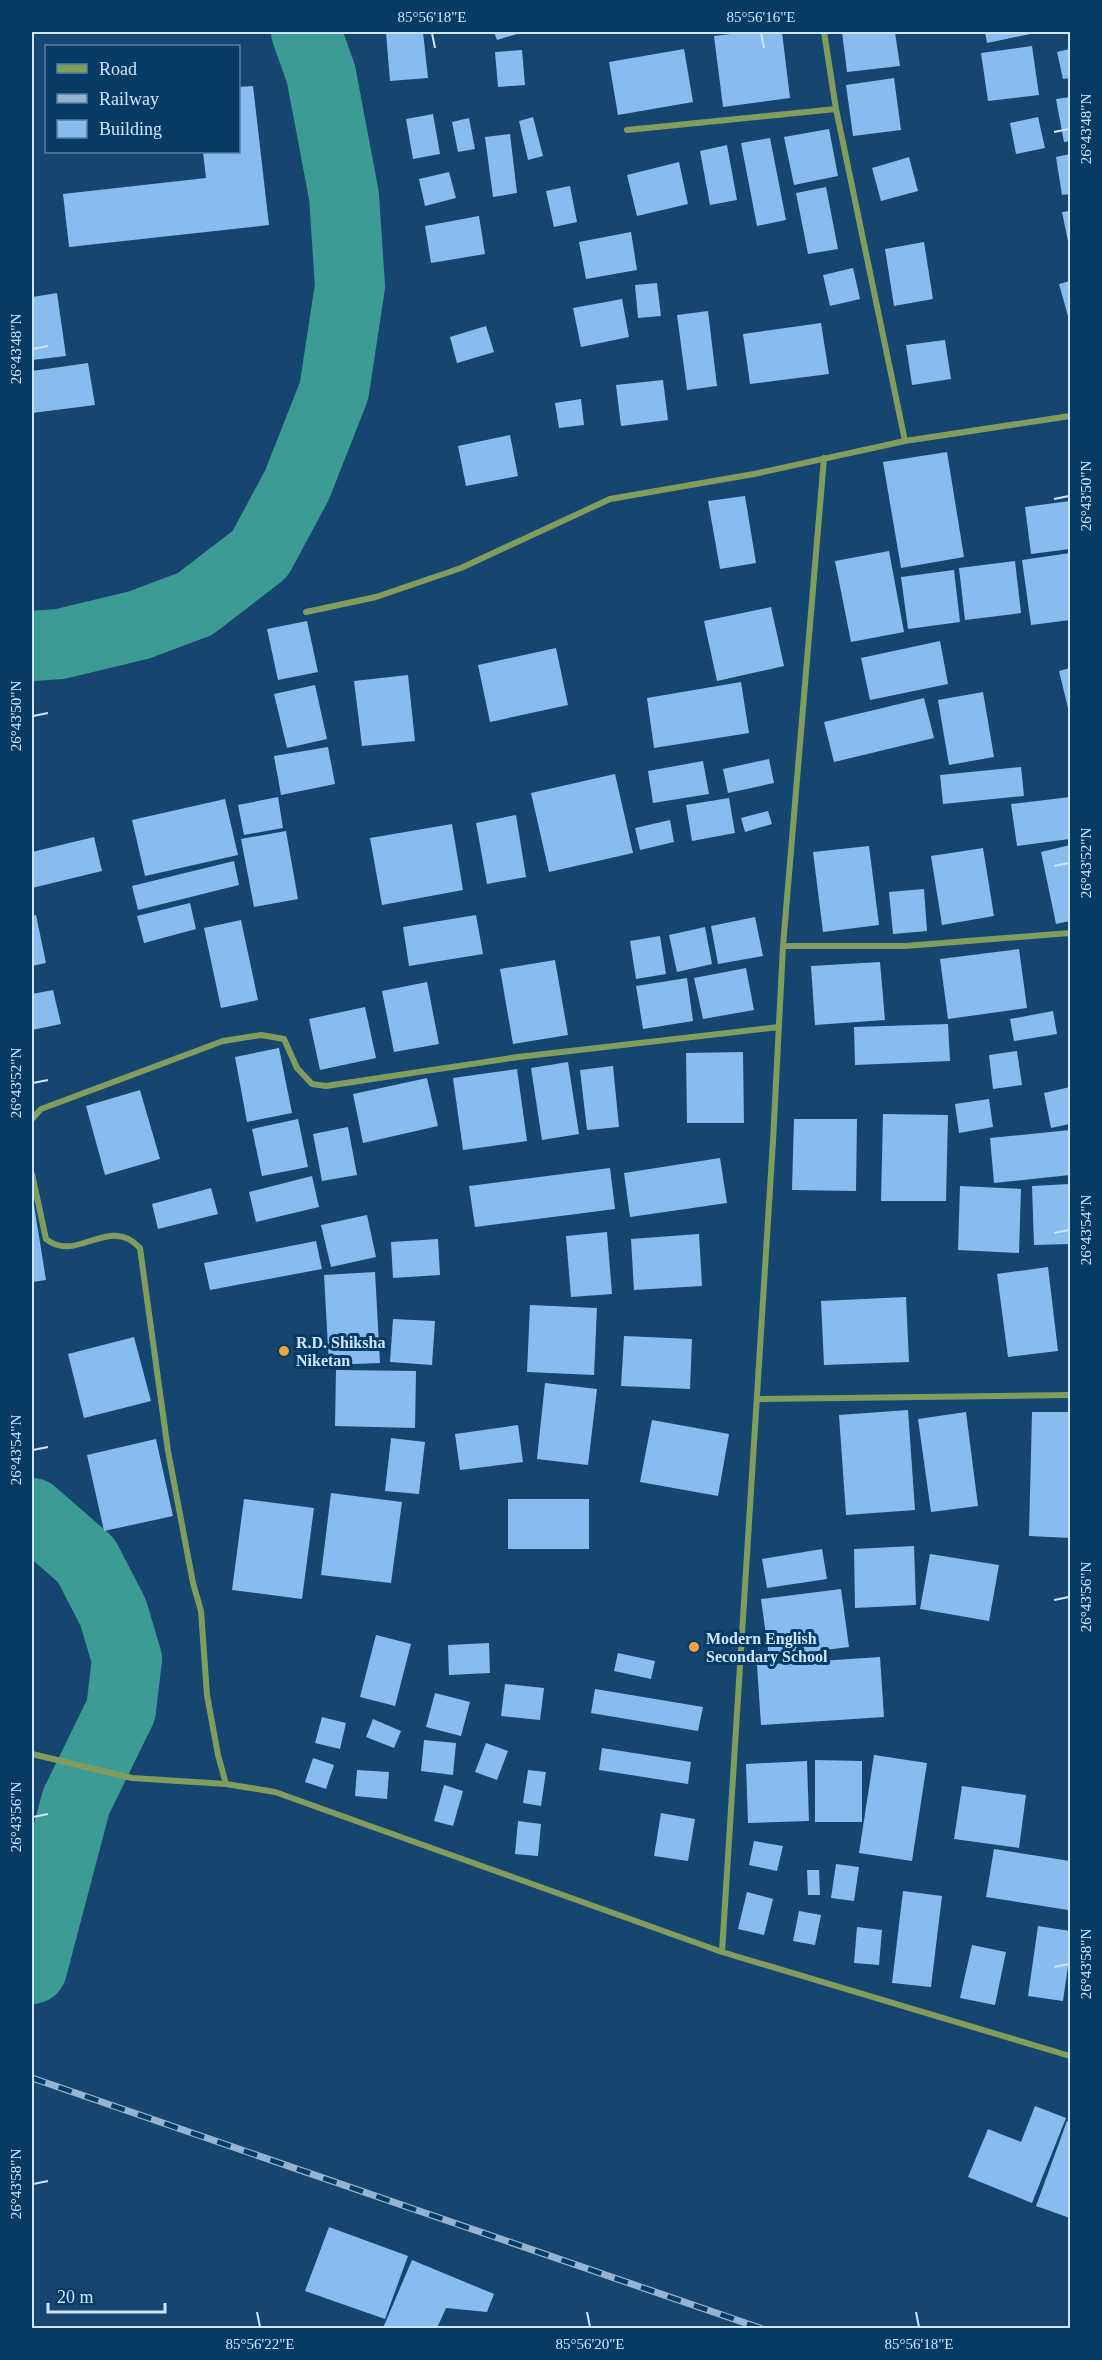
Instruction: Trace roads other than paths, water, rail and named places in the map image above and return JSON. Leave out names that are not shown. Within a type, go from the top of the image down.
[{"type":"street","points":[[824,32],[836,109],[904,441]]},
{"type":"street","points":[[627,130],[836,109]]},
{"type":"street","points":[[306,612],[376,597],[461,568],[610,499],[754,474],[904,441],[1071,416]]},
{"type":"street","points":[[722,1952],[783,946],[824,458]]},
{"type":"street","points":[[783,946],[905,946],[1071,933]]},
{"type":"street","points":[[32,1119],[41,1109],[223,1041],[261,1035],[284,1039],[297,1068],[312,1084],[326,1086],[518,1057],[779,1027]]},
{"type":"street","points":[[32,1174],[46,1239],[54,1246],[64,1248],[114,1235],[131,1238],[140,1248],[168,1451],[193,1583],[201,1611],[207,1695],[226,1784]]},
{"type":"street","points":[[757,1399],[1071,1395]]},
{"type":"street","points":[[32,1754],[132,1778],[226,1784],[275,1792],[722,1952],[1071,2056]]},
{"type":"waterway","points":[[32,646],[60,644],[139,625],[195,604],[260,554],[297,485],[334,391],[350,286],[344,196],[321,74],[306,32]]},
{"type":"waterway","points":[[32,1513],[86,1560],[113,1612],[127,1659],[121,1710],[76,1802],[32,1969]]},
{"type":"railway","points":[[32,2078],[760,2328]]},
{"type":"place","name":"R.D. Shiksha Niketan","points":[[284,1351]]},
{"type":"place","name":"Modern English Secondary School","points":[[694,1647]]}]
